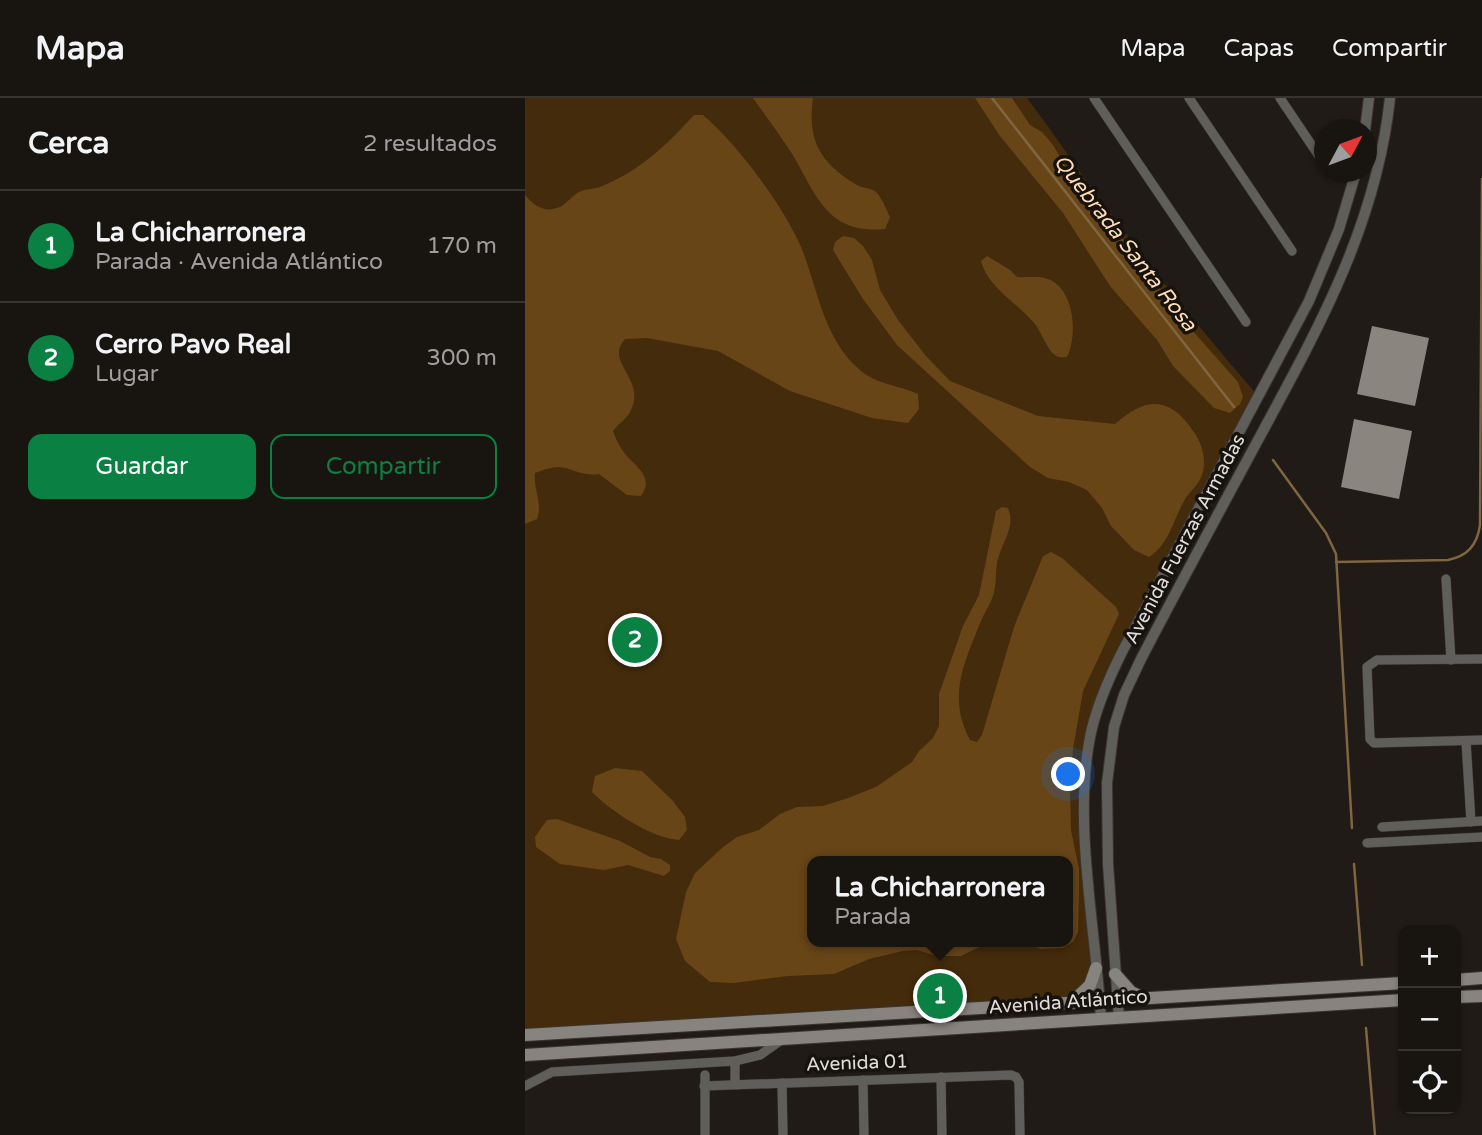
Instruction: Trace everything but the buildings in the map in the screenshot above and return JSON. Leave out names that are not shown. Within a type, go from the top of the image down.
[{"type":"main road","points":[[1070,1003],[1090,985],[1096,968]]},
{"type":"main road","points":[[1115,974],[1131,992],[1145,999]]},
{"type":"main road","points":[[1461,980],[1482,978]]},
{"type":"main road","name":"Avenida Atlántico","points":[[525,1035],[1398,983]]},
{"type":"main road","points":[[1461,997],[1482,996]]},
{"type":"main road","name":"Avenida Atlántico","points":[[525,1055],[1398,1000]]},
{"type":"street","points":[[1094,98],[1246,322]]},
{"type":"street","points":[[1189,98],[1292,251]]},
{"type":"street","points":[[1280,98],[1314,149]]},
{"type":"street","points":[[1367,119],[1370,98]]},
{"type":"street","name":"Avenida Fuerzas Armadas","points":[[1119,1018],[1108,864],[1107,783],[1110,745],[1118,711],[1146,649],[1339,284],[1371,198],[1390,98]]},
{"type":"street","name":"Avenida Fuerzas Armadas","points":[[1101,1018],[1088,870],[1085,785],[1091,735],[1101,698],[1113,669],[1160,579],[1309,301],[1339,229],[1353,182]]},
{"type":"street","points":[[1446,579],[1451,660]]},
{"type":"street","points":[[1482,659],[1377,660],[1367,667],[1370,739],[1379,745],[1482,740]]},
{"type":"street","points":[[1466,741],[1471,822]]},
{"type":"street","points":[[1382,827],[1482,821]]},
{"type":"street","points":[[1367,843],[1482,837]]},
{"type":"street","points":[[525,1086],[552,1073],[735,1061],[760,1055],[783,1039]]},
{"type":"street","points":[[735,1061],[735,1084]]},
{"type":"street","name":"Avenida 01","points":[[704,1086],[1011,1074],[1019,1082],[1020,1135]]},
{"type":"street","points":[[705,1075],[705,1135]]},
{"type":"street","points":[[941,1077],[942,1135]]},
{"type":"street","points":[[863,1080],[864,1135]]},
{"type":"street","points":[[782,1083],[783,1135]]},
{"type":"shaded area","points":[[525,98],[1027,98],[1133,243],[1194,321],[1258,396],[1107,682],[1086,768],[1096,968],[1080,997],[525,1035]]},
{"type":"shaded area","points":[[753,98],[813,98],[812,126],[819,149],[825,159],[844,177],[877,193],[890,217],[885,229],[865,229],[849,225],[825,208],[791,152]]},
{"type":"shaded area","points":[[975,98],[1012,98],[1030,125],[1042,132],[1053,145],[1080,191],[1112,225],[1191,329],[1238,382],[1243,397],[1230,413],[1214,408],[1173,366],[1157,340],[1110,286],[1063,213],[1000,136]]},
{"type":"shaded area","points":[[694,115],[703,115],[730,142],[783,213],[801,247],[830,328],[848,357],[860,370],[874,379],[918,394],[919,409],[908,423],[872,418],[790,391],[718,351],[647,338],[625,339],[619,355],[630,380],[634,399],[631,410],[613,431],[622,450],[643,474],[645,490],[641,496],[627,495],[599,474],[559,467],[547,469],[535,473],[539,513],[537,519],[525,524],[525,195],[541,208],[562,206],[579,192],[614,181],[639,166]]},
{"type":"shaded area","points":[[843,236],[854,238],[863,246],[872,260],[880,290],[898,320],[950,381],[1038,416],[1115,424],[1137,408],[1157,404],[1167,406],[1185,420],[1201,446],[1204,456],[1203,472],[1156,552],[1149,557],[1134,550],[1111,526],[1102,508],[1087,490],[1069,482],[1048,478],[1030,467],[897,345],[863,299],[833,250],[835,242]]},
{"type":"shaded area","points":[[987,256],[1017,277],[1045,278],[1063,291],[1073,324],[1067,357],[1059,357],[1053,353],[1035,324],[990,279],[981,261]]},
{"type":"shaded area","points":[[1002,507],[1008,508],[1009,528],[998,559],[993,596],[969,651],[960,680],[963,724],[970,740],[977,742],[982,735],[1014,627],[1043,556],[1051,552],[1062,558],[1116,607],[1119,614],[1083,691],[1073,749],[1071,830],[1079,869],[1079,892],[1078,932],[1073,942],[1073,856],[807,856],[807,947],[979,947],[961,956],[937,956],[917,950],[903,951],[869,959],[834,974],[788,976],[734,983],[710,982],[685,961],[676,939],[686,892],[695,873],[737,837],[759,830],[780,814],[797,807],[823,806],[876,787],[912,762],[933,738],[939,726],[939,694],[963,626],[979,595],[996,511]]},
{"type":"shaded area","points":[[615,768],[642,771],[673,801],[685,817],[687,830],[679,840],[656,834],[632,823],[592,792],[595,776]]},
{"type":"shaded area","points":[[557,819],[661,859],[670,865],[670,871],[664,876],[628,865],[604,870],[560,864],[536,847],[535,837],[547,820]]},
{"type":"shaded area","points":[[1035,947],[1065,947],[1063,948]]},
{"type":"waterway","name":"Quebrada Santa Rosa","points":[[992,98],[1234,407]]},
{"type":"waterway","points":[[1336,562],[1448,560],[1466,553],[1476,539],[1480,525],[1482,179]]},
{"type":"waterway","name":"Quebrada Santa Rosa","points":[[1273,460],[1326,533],[1336,554],[1352,828]]},
{"type":"waterway","name":"Quebrada Santa Rosa","points":[[1354,864],[1362,965]]},
{"type":"waterway","name":"Quebrada Santa Rosa","points":[[1366,1028],[1375,1135]]},
{"type":"place","name":"Cerro Pavo Real","points":[[635,640]]},
{"type":"place","name":"La Chicharronera","points":[[940,996]]}]
